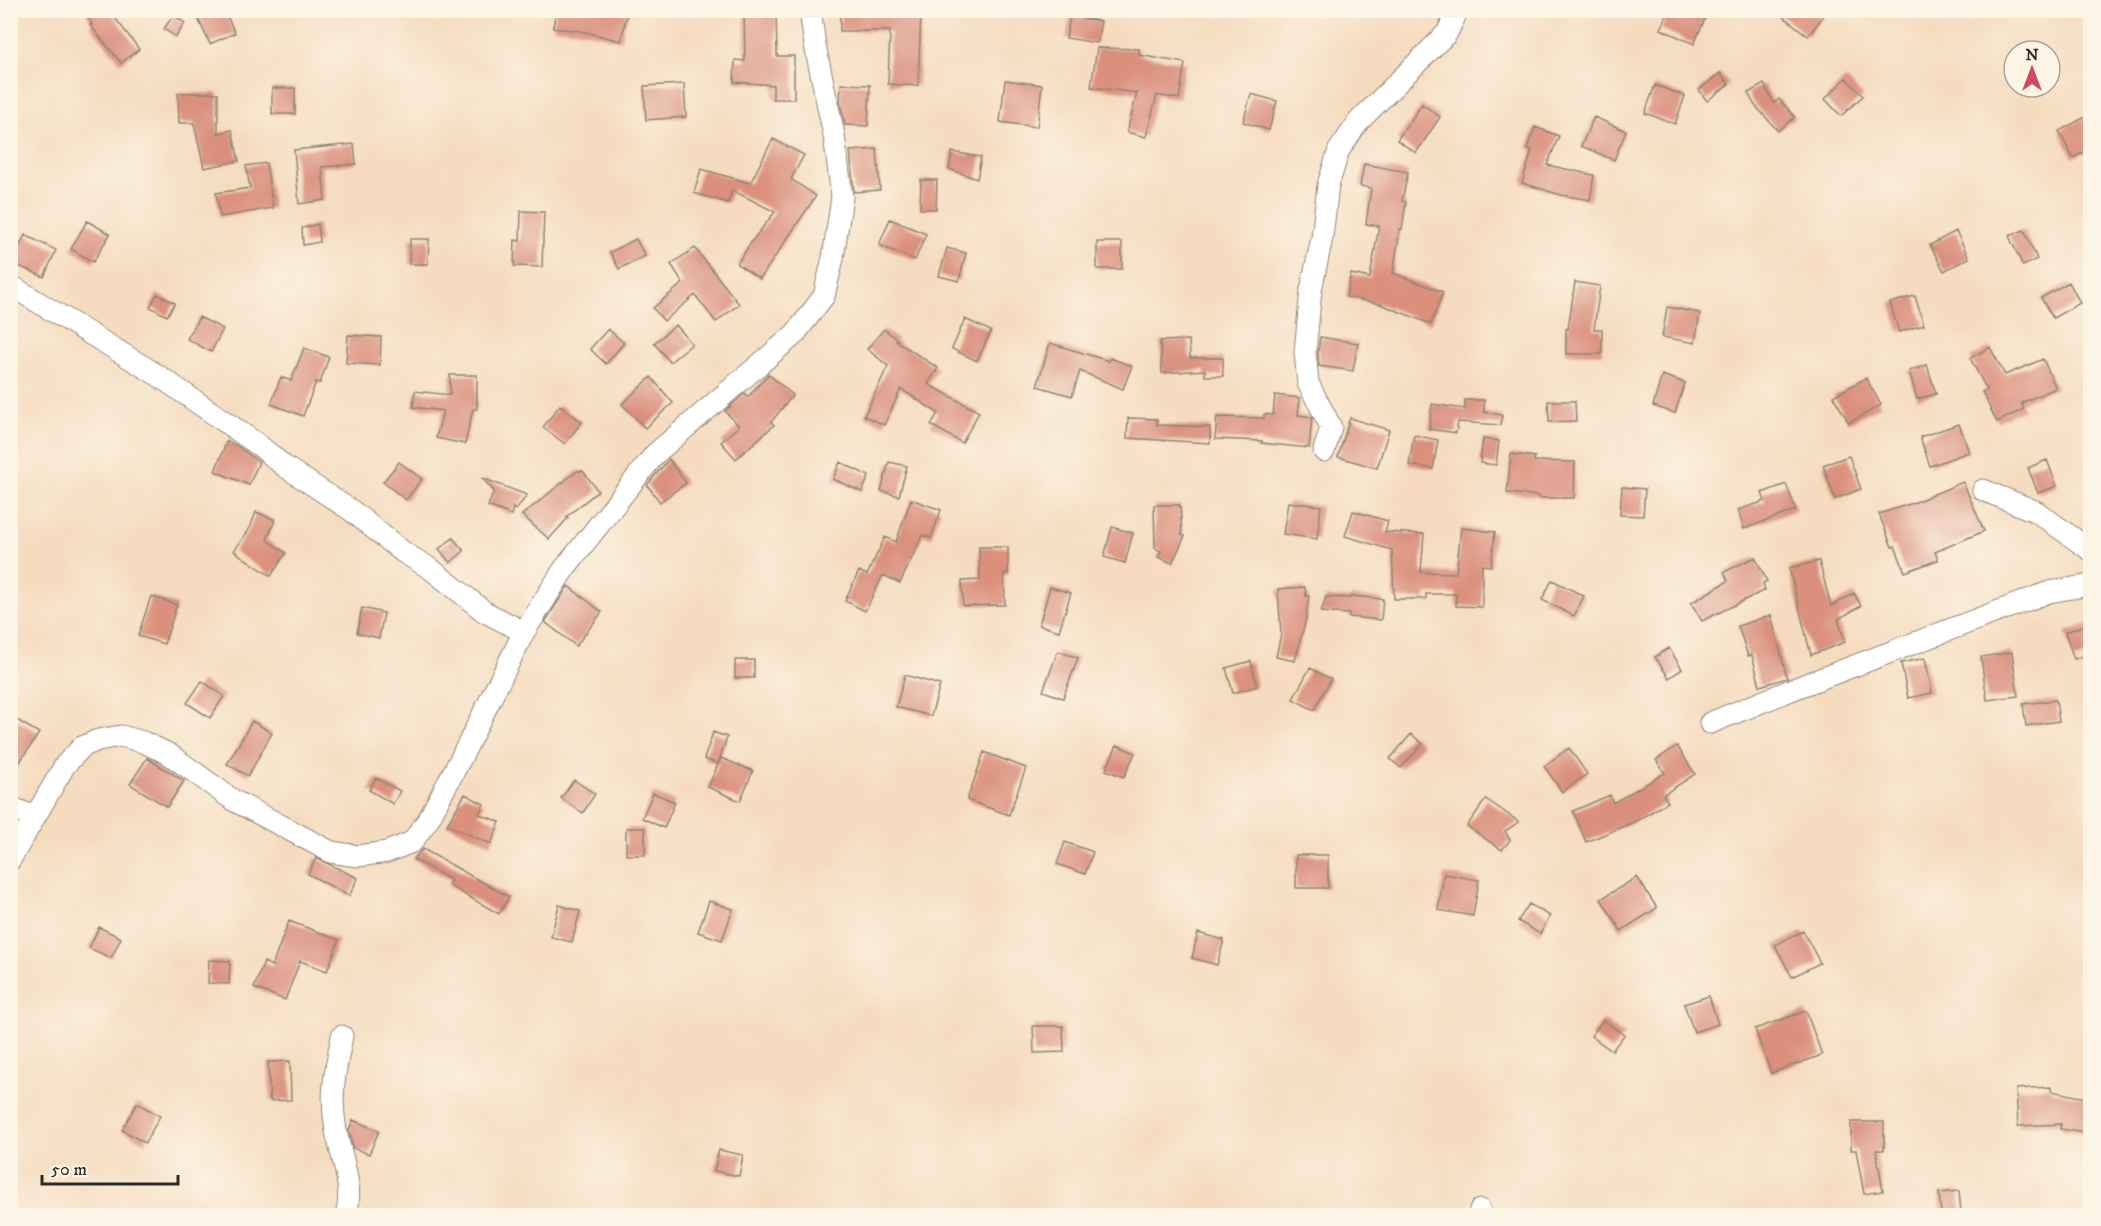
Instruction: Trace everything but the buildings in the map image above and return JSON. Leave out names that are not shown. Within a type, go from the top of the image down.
[{"type":"street","points":[[10,860],[65,765],[82,747],[98,740],[121,736],[143,742],[168,754],[233,800],[331,852],[358,856],[387,852],[412,842],[428,820],[524,632],[564,569],[655,454],[795,334],[824,296],[833,258],[842,196],[834,135],[810,10]]},
{"type":"street","points":[[1324,451],[1331,427],[1308,382],[1305,352],[1311,290],[1322,238],[1328,185],[1339,150],[1359,121],[1446,33],[1458,10]]},
{"type":"street","points":[[10,285],[159,376],[260,446],[284,466],[352,510],[403,552],[431,568],[485,612],[524,632]]},
{"type":"street","points":[[1983,490],[2037,512],[2091,550]]},
{"type":"street","points":[[1710,723],[2049,592],[2091,585]]},
{"type":"street","points":[[10,807],[35,817]]},
{"type":"street","points":[[342,1036],[332,1091],[335,1126],[348,1177],[350,1203],[346,1215]]}]
